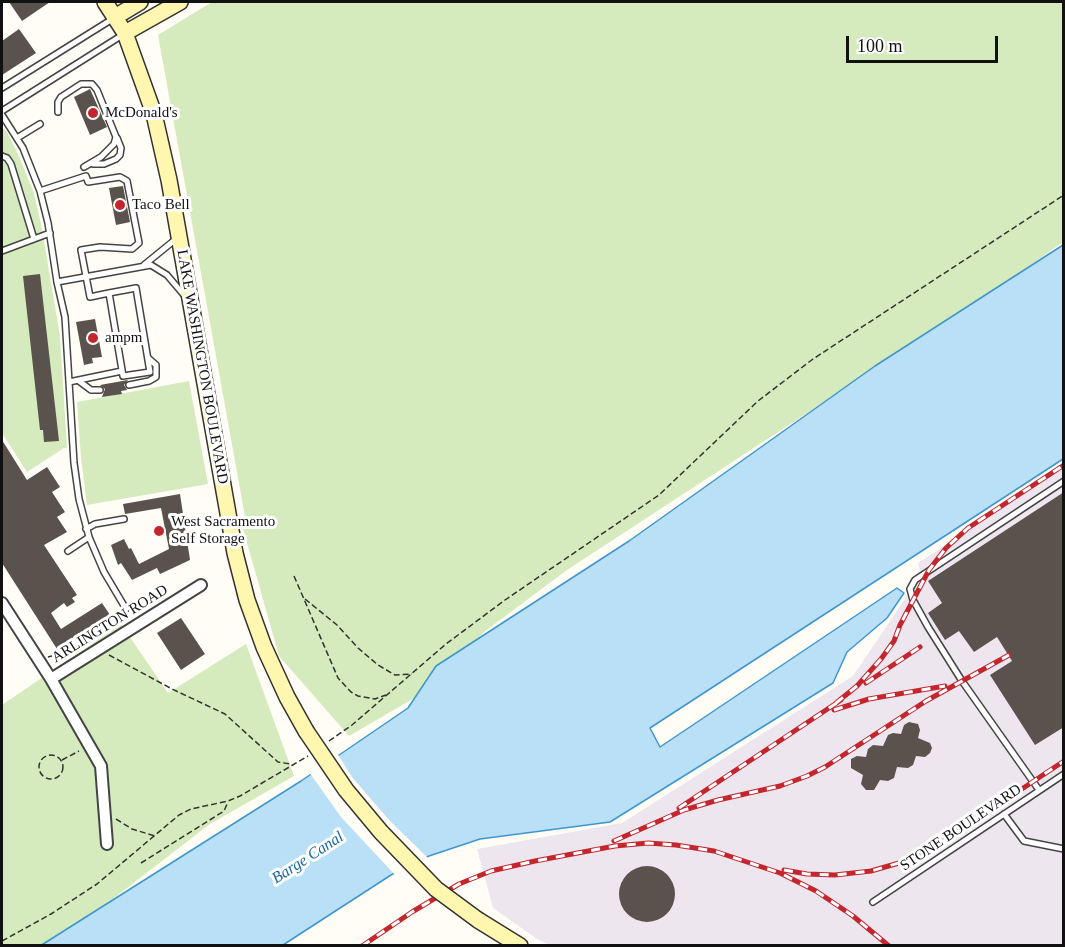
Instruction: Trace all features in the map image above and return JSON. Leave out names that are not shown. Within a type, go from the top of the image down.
[{"type":"main road","name":"LAKE WASHINGTON BOULEVARD","points":[[105,2],[125,33],[154,114],[179,235],[233,541],[248,600],[264,647],[306,731],[346,790],[381,832],[436,889],[478,920],[520,945]]},
{"type":"main road","points":[[115,17],[140,2]]},
{"type":"main road","points":[[125,33],[180,2]]},
{"type":"street","name":"ARLINGTON ROAD","points":[[2,603],[51,679],[201,585]]},
{"type":"street","points":[[51,679],[101,766],[107,844]]},
{"type":"lane","points":[[2,88],[115,17]]},
{"type":"lane","points":[[125,33],[2,113],[17,138],[40,191],[50,233],[65,317],[76,482],[86,529],[104,572],[126,609]]},
{"type":"lane","points":[[58,112],[58,102],[61,97],[81,84],[92,84],[97,90],[121,148],[116,159],[104,164],[91,164]]},
{"type":"lane","points":[[17,138],[40,124]]},
{"type":"lane","points":[[84,167],[101,158],[114,144],[117,137]]},
{"type":"lane","points":[[2,156],[7,158],[10,164],[34,239]]},
{"type":"lane","points":[[40,191],[86,176],[88,182],[120,177],[127,181],[139,243],[132,249],[100,247],[81,250],[90,297],[109,293],[136,288],[150,372],[123,376],[109,293]]},
{"type":"lane","points":[[2,251],[50,233]]},
{"type":"lane","points":[[143,266],[179,235]]},
{"type":"lane","points":[[57,282],[151,265],[167,275],[191,303]]},
{"type":"lane","points":[[129,385],[149,381],[156,377],[156,365],[148,358]]},
{"type":"lane","points":[[69,382],[122,370]]},
{"type":"lane","points":[[80,381],[91,390],[100,390]]},
{"type":"lane","points":[[1039,790],[933,636],[913,600],[910,589],[915,580],[1064,481]]},
{"type":"lane","points":[[86,529],[95,524],[124,519]]},
{"type":"lane","points":[[68,551],[89,537]]},
{"type":"lane","name":"STONE BOULEVARD","points":[[873,902],[1064,774]]},
{"type":"lane","points":[[1004,814],[1024,841],[1064,849]]},
{"type":"path","points":[[324,744],[352,725],[446,644],[505,600],[659,495],[758,401],[813,359],[1064,195]]},
{"type":"path","points":[[294,576],[333,669],[344,686],[366,699],[387,695]]},
{"type":"path","points":[[304,598],[378,665],[395,675],[413,674]]},
{"type":"path","points":[[38,658],[78,649]]},
{"type":"path","points":[[98,650],[225,714],[278,762],[291,764]]},
{"type":"path","points":[[61,761],[90,744]]},
{"type":"path","points":[[2,941],[51,914],[98,884],[179,815],[191,809],[228,801],[315,751]]},
{"type":"path","points":[[56,756],[61,761],[62,771],[57,777],[49,778],[40,771],[40,764],[45,757],[56,756]]},
{"type":"path","points":[[141,863],[224,811],[228,801]]},
{"type":"path","points":[[105,806],[124,825],[141,833],[156,836]]},
{"type":"shaded area","points":[[1063,467],[1063,945],[549,945],[493,908],[477,849],[622,823],[853,676],[921,575],[918,563]]},
{"type":"green space","points":[[212,2],[1063,2],[1063,242],[997,289],[567,570],[484,632],[435,686],[349,736],[279,656],[242,525],[246,522],[158,35]]},
{"type":"green space","points":[[2,127],[18,154],[34,193],[60,336],[67,448],[27,472],[2,433]]},
{"type":"green space","points":[[189,381],[208,484],[87,505],[77,402]]},
{"type":"green space","points":[[121,624],[168,693],[246,644],[294,776],[210,824],[53,945],[2,946],[2,705]]},
{"type":"water","name":"Barge Canal","points":[[1063,245],[1063,459],[650,728],[660,747],[897,588],[904,593],[887,618],[847,652],[833,683],[610,822],[480,839],[429,856],[391,875],[283,945],[40,946],[301,781],[408,708],[436,666],[629,541],[875,366]]},
{"type":"pier","points":[[337,753],[352,777],[389,820],[429,859],[396,876],[341,817],[309,772]]},
{"type":"building","points":[[9,2],[50,2],[22,21]]},
{"type":"building","points":[[19,29],[36,53],[2,75],[2,41]]},
{"type":"building","name":"McDonald's","points":[[90,89],[107,127],[90,135],[74,97]]},
{"type":"building","name":"Taco Bell","points":[[123,186],[130,222],[116,225],[109,188]]},
{"type":"building","points":[[40,274],[59,441],[44,442],[43,430],[40,430],[23,276]]},
{"type":"building","points":[[95,319],[102,357],[92,358],[93,363],[84,365],[76,322]]},
{"type":"building","points":[[128,380],[124,385],[127,390],[121,391],[122,394],[102,397],[105,389],[100,385]]},
{"type":"building","points":[[2,440],[27,480],[47,467],[60,487],[52,492],[65,512],[57,517],[67,532],[44,545],[77,595],[72,598],[75,602],[67,607],[64,603],[51,613],[61,629],[102,603],[110,615],[57,649],[2,563]]},
{"type":"building","points":[[1064,492],[1064,727],[1035,745],[990,675],[1012,661],[997,637],[974,652],[959,631],[945,640],[928,613],[942,603],[928,581]]},
{"type":"building","points":[[180,494],[190,560],[160,574],[157,568],[132,580],[121,563],[118,565],[111,545],[124,539],[139,564],[169,549],[161,508],[125,514],[123,504]]},
{"type":"building","points":[[181,618],[205,654],[181,670],[157,633]]},
{"type":"building","points":[[909,722],[918,724],[920,730],[918,738],[930,743],[932,748],[930,753],[925,757],[916,756],[913,765],[908,768],[897,767],[894,778],[888,781],[880,780],[874,790],[866,790],[861,784],[863,775],[851,768],[851,759],[857,756],[866,757],[868,749],[873,745],[883,746],[888,735],[901,734],[904,725]]},
{"type":"building","points":[[647,866],[658,868],[667,874],[673,883],[675,894],[673,905],[667,914],[658,920],[647,922],[636,920],[627,914],[621,905],[619,894],[621,883],[627,874],[636,868]]},
{"type":"railway","points":[[836,703],[857,686],[894,641],[929,570],[946,548],[968,528],[1064,465]]},
{"type":"railway","points":[[866,683],[920,647]]},
{"type":"railway","points":[[614,841],[684,810],[780,786],[807,776],[825,767],[926,701],[1009,655]]},
{"type":"railway","points":[[834,710],[869,699],[945,686]]},
{"type":"railway","points":[[679,808],[841,700]]},
{"type":"railway","points":[[784,870],[835,875],[871,871],[906,861],[933,848],[1064,761]]},
{"type":"railway","points":[[362,946],[459,884],[491,871],[615,846],[648,843],[714,851],[780,873],[816,891],[853,916],[889,946]]},
{"type":"place","name":"McDonald's","points":[[93,113]]},
{"type":"place","name":"Taco Bell","points":[[120,205]]},
{"type":"place","name":"ampm","points":[[93,338]]},
{"type":"place","name":"West Sacramento Self Storage","points":[[159,531]]}]
